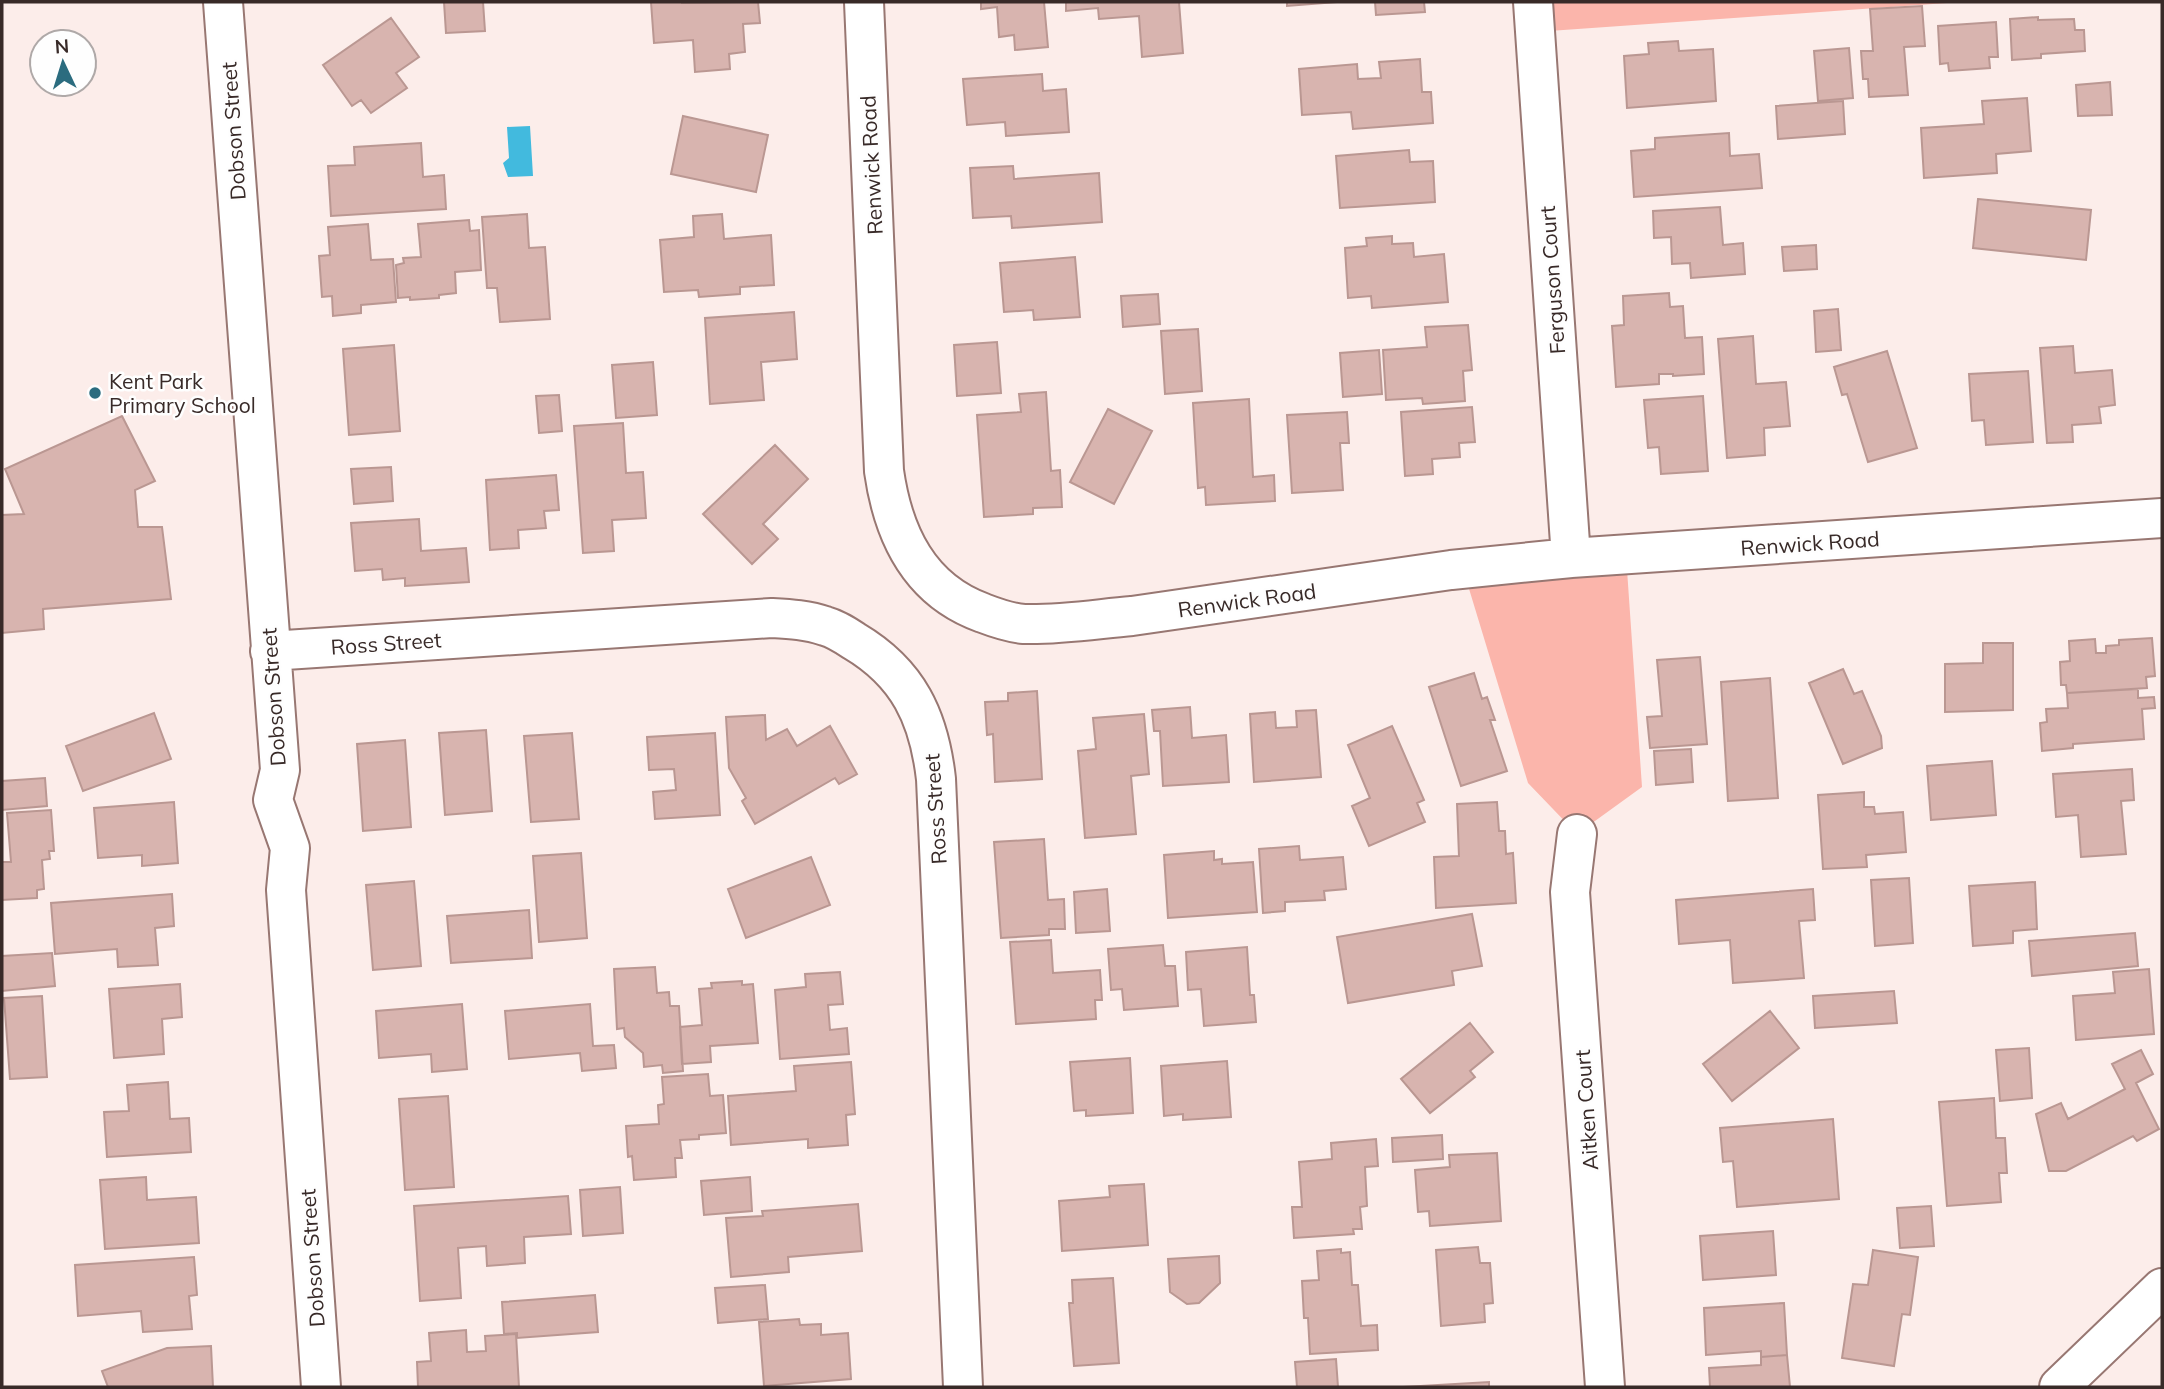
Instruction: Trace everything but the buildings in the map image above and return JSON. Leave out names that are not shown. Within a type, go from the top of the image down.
[{"type":"street","name":"Dobson Street","points":[[223,2],[280,770],[273,800],[290,848],[286,890],[321,1387]]},
{"type":"street","name":"Renwick Road","points":[[864,2],[884,471],[888,497],[901,537],[921,570],[937,587],[974,610],[1023,624],[1132,616],[1451,570],[1572,558],[2162,518]]},
{"type":"street","name":"Ferguson Court","points":[[1533,2],[1572,558]]},
{"type":"street","name":"Ross Street","points":[[270,651],[772,618],[800,620],[826,626],[871,651],[891,669],[904,683],[917,705],[933,753],[936,779],[963,1387]]},
{"type":"street","name":"Aitken Court","points":[[1577,834],[1570,892],[1605,1387]]},
{"type":"street","points":[[2059,1387],[2162,1288]]},
{"type":"shaded area","points":[[1533,2],[1961,2],[1535,32]]},
{"type":"shaded area","points":[[1626,555],[1642,787],[1577,834],[1528,783],[1463,569]]},
{"type":"water","points":[[530,126],[533,176],[508,177],[503,163],[509,158],[507,127]]},
{"type":"place","name":"Kent Park Primary School","points":[[95,393]]}]
